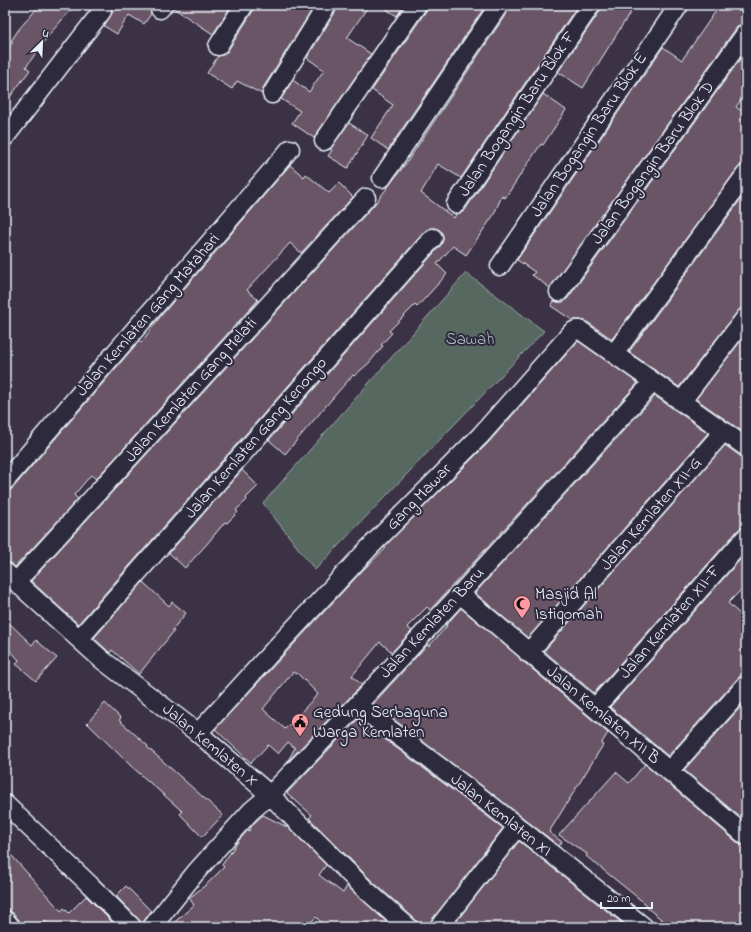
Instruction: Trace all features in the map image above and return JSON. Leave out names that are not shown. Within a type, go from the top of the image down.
[{"type":"street","points":[[218,46],[244,5]]},
{"type":"street","points":[[272,94],[327,5]]},
{"type":"street","points":[[324,142],[417,5]]},
{"type":"street","points":[[382,178],[499,5]]},
{"type":"street","name":"Jalan Bogangin Baru Blok F","points":[[456,204],[590,5]]},
{"type":"street","name":"Jalan Bogangin Baru Blok E","points":[[500,266],[679,5]]},
{"type":"street","points":[[5,137],[102,11]]},
{"type":"street","name":"Jalan Bogangin Baru Blok D","points":[[559,292],[746,34]]},
{"type":"street","name":"Jalan Kemlaten Gang Matahari","points":[[5,481],[290,149]]},
{"type":"street","points":[[614,354],[746,174]]},
{"type":"street","name":"Jalan Kemlaten Gang Melati","points":[[10,577],[366,198]]},
{"type":"street","name":"Jalan Kemlaten Gang Kenongo","points":[[79,639],[434,238]]},
{"type":"street","points":[[681,402],[746,317]]},
{"type":"street","name":"Gang Mawar","points":[[198,733],[368,549],[480,436],[572,332],[580,330],[653,382]]},
{"type":"street","points":[[653,382],[745,445]]},
{"type":"street","name":"Jalan Kemlaten Baru","points":[[152,927],[196,872],[250,811],[270,795],[356,705],[460,594],[653,382]]},
{"type":"street","name":"Jalan Kemlaten XII-G","points":[[528,653],[724,431]]},
{"type":"street","name":"Jalan Kemlaten XII-F","points":[[595,708],[746,537]]},
{"type":"street","name":"Jalan Kemlaten X","points":[[10,577],[102,659],[198,733],[270,795],[365,889],[408,927]]},
{"type":"street","name":"Jalan Kemlaten XII B","points":[[460,594],[746,836]]},
{"type":"street","points":[[669,771],[746,685]]},
{"type":"street","name":"Jalan Kemlaten XI","points":[[356,705],[488,803],[644,927]]},
{"type":"street","points":[[5,804],[90,884],[132,927]]},
{"type":"street","points":[[439,927],[517,827]]},
{"type":"street","points":[[5,920],[12,927]]},
{"type":"green space","name":"Sawah","points":[[466,273],[544,331],[315,570],[263,503]]},
{"type":"building","points":[[40,5],[75,5],[48,36],[26,67],[30,70],[5,104],[5,52],[13,42],[11,41],[19,29]]},
{"type":"building","points":[[113,5],[151,5],[151,14],[144,24],[129,15],[117,34],[104,26],[116,7]]},
{"type":"building","points":[[173,5],[232,5],[213,34],[173,8]]},
{"type":"building","points":[[254,5],[315,5],[263,88],[262,94],[237,81],[232,89],[207,73],[218,56],[227,52],[253,11]]},
{"type":"building","points":[[337,5],[369,5],[347,38],[371,54],[314,138],[292,123],[300,111],[281,99],[293,80],[309,92],[324,70],[307,58],[336,11]]},
{"type":"building","points":[[379,5],[404,5],[397,16]]},
{"type":"building","points":[[427,5],[486,5],[388,150],[371,138],[393,105],[372,90],[426,11]]},
{"type":"building","points":[[509,5],[578,5],[461,178],[438,164],[421,193],[454,218],[456,214],[465,210],[543,94],[566,110],[543,145],[541,144],[505,198],[502,196],[493,216],[466,255],[453,246],[437,264],[447,274],[417,307],[415,305],[389,331],[392,333],[381,345],[383,346],[369,363],[354,376],[353,375],[285,454],[269,440],[441,245],[443,235],[440,230],[430,228],[425,231],[78,624],[31,581],[374,205],[407,162],[508,11]]},
{"type":"building","points":[[601,5],[635,5],[583,88],[558,72],[600,11]]},
{"type":"building","points":[[720,5],[746,5],[746,23],[737,27],[550,288],[532,275],[535,272],[517,260],[663,47],[682,60]]},
{"type":"building","points":[[746,51],[746,93],[736,107],[746,114],[746,164],[741,165],[738,168],[612,339],[586,321],[572,320],[551,306],[554,301],[563,302],[568,298]]},
{"type":"building","points":[[349,123],[368,135],[348,168],[328,156],[332,150],[330,149]]},
{"type":"building","points":[[290,165],[304,177],[306,174],[329,193],[339,183],[353,197],[301,253],[290,243],[247,290],[258,300],[96,479],[91,475],[74,495],[78,499],[15,567],[5,558],[5,491],[9,491],[13,488],[139,341],[141,343],[160,317]]},
{"type":"building","points":[[746,192],[746,307],[738,311],[679,387],[629,352]]},
{"type":"building","points":[[746,334],[746,434],[696,399]]},
{"type":"building","points":[[578,341],[638,383],[430,610],[427,607],[407,627],[412,631],[392,652],[380,642],[352,676],[362,685],[287,762],[295,748],[288,742],[278,754],[268,745],[251,763],[215,729],[362,571],[386,548],[384,547],[488,443]],"holes":[[[293,672],[296,674],[297,673],[318,694],[285,729],[263,709]]]},
{"type":"building","points":[[655,396],[708,433],[528,638],[475,593]]},
{"type":"building","points":[[725,445],[740,456],[746,457],[746,527],[742,527],[738,530],[594,693],[544,651]]},
{"type":"building","points":[[242,470],[258,486],[246,498],[247,500],[236,510],[238,512],[227,523],[225,522],[185,568],[169,553]]},
{"type":"building","points":[[746,553],[746,585],[728,603],[746,620],[746,675],[742,675],[738,678],[668,756],[610,707]]},
{"type":"building","points":[[143,582],[169,606],[172,602],[186,613],[172,630],[174,631],[139,674],[112,650],[110,653],[94,638]]},
{"type":"building","points":[[461,608],[519,657],[521,661],[608,733],[601,744],[603,745],[549,832],[562,842],[559,846],[373,704],[427,645],[429,646]]},
{"type":"building","points":[[5,619],[32,645],[36,640],[57,658],[36,681],[16,664],[19,660],[5,645]]},
{"type":"building","points":[[746,701],[746,822],[684,770]]},
{"type":"building","points":[[105,703],[121,718],[119,720],[148,746],[147,747],[223,815],[202,837],[180,814],[182,811],[131,766],[87,723]]},
{"type":"building","points":[[358,719],[503,828],[431,921],[429,927],[418,927],[418,923],[415,919],[372,881],[309,818],[312,815],[287,793]]},
{"type":"building","points":[[645,764],[739,844],[746,846],[746,927],[671,927],[646,907],[647,905],[586,856],[587,854],[559,835],[616,772],[629,783]]},
{"type":"building","points":[[263,815],[289,828],[326,865],[319,875],[343,893],[347,886],[392,927],[326,927],[316,917],[306,927],[169,927],[194,905],[189,898],[207,884],[224,867],[222,865],[239,840]]},
{"type":"building","points":[[519,841],[627,927],[452,927]]},
{"type":"building","points":[[5,848],[61,911],[64,908],[69,913],[86,896],[117,927],[50,927],[45,921],[38,927],[21,927],[19,920],[13,913],[9,910],[5,910]]},
{"type":"building","points":[[126,886],[151,911],[142,924],[116,896]]},
{"type":"place","name":"Masjid Al Istiqomah","points":[[522,619]]},
{"type":"place","name":"Gedung Serbaguna Warga Kemlaten","points":[[300,737]]}]
